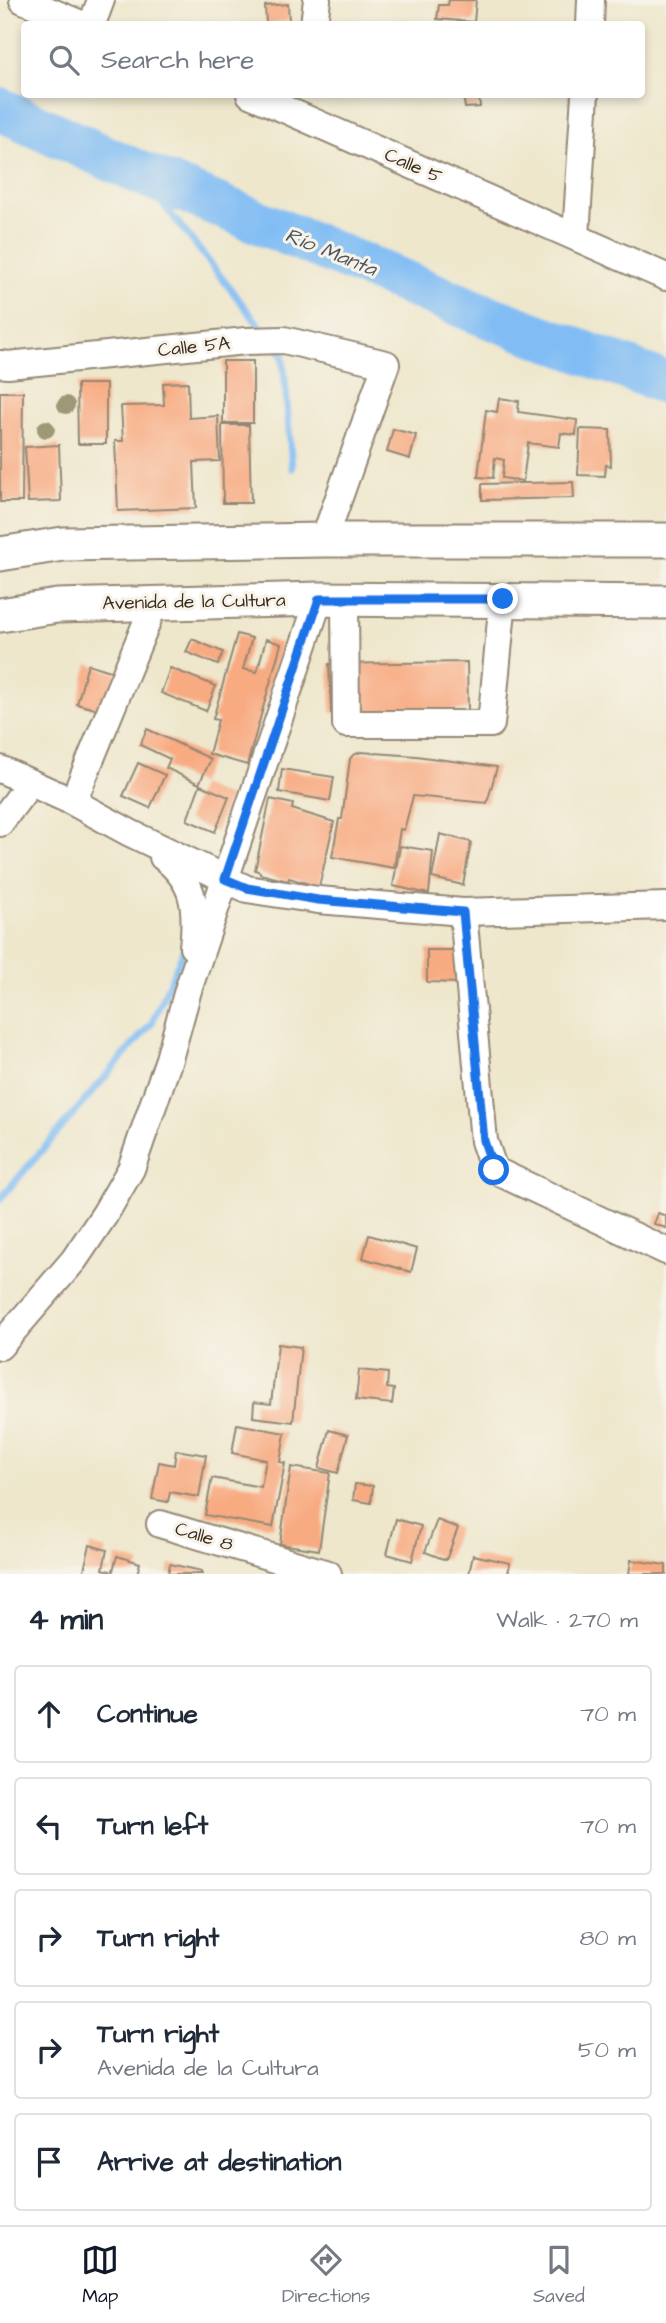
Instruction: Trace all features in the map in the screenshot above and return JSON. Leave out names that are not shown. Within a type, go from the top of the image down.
[{"type":"main road","points":[[0,531],[63,544]]},
{"type":"main road","points":[[0,554],[63,544],[666,540]]},
{"type":"main road","name":"Avenida de la Cultura","points":[[0,592],[58,606]]},
{"type":"main road","name":"Avenida de la Cultura","points":[[0,615],[58,606],[155,602],[332,599],[666,602]]},
{"type":"street","points":[[23,0],[74,21]]},
{"type":"street","points":[[93,21],[101,0]]},
{"type":"street","points":[[314,21],[317,0]]},
{"type":"street","points":[[590,21],[591,0]]},
{"type":"street","name":"Calle 5","points":[[269,98],[302,105],[448,183],[666,277]]},
{"type":"street","points":[[576,236],[585,98]]},
{"type":"street","name":"Calle 5A","points":[[0,364],[246,341],[284,340],[386,364],[324,541]]},
{"type":"street","points":[[332,599],[346,724],[491,724],[503,599]]},
{"type":"street","points":[[0,1346],[74,1260],[106,1214],[131,1169],[169,1059],[188,990],[225,879],[332,599]]},
{"type":"street","points":[[74,802],[155,602]]},
{"type":"street","points":[[0,769],[74,802],[130,833],[247,888],[318,900],[463,912],[666,906]]},
{"type":"street","points":[[0,823],[30,783]]},
{"type":"street","points":[[130,833],[167,859],[185,879],[194,899],[196,922],[188,990]]},
{"type":"street","points":[[463,912],[484,1141],[494,1170],[666,1251]]},
{"type":"street","name":"Calle 8","points":[[160,1524],[328,1574]]},
{"type":"building","points":[[449,0],[476,0],[474,21],[437,19],[439,5],[448,5]]},
{"type":"building","points":[[288,4],[289,21],[266,21],[265,6]]},
{"type":"building","points":[[464,98],[479,98],[480,107],[465,108]]},
{"type":"building","points":[[223,361],[253,361],[253,423],[223,423]]},
{"type":"building","points":[[188,382],[189,418],[218,416],[220,461],[194,462],[196,508],[118,511],[115,441],[123,441],[121,406],[164,405],[163,383]]},
{"type":"building","points":[[77,384],[106,384],[106,444],[78,444]]},
{"type":"building","points":[[0,392],[23,392],[22,502],[0,502]]},
{"type":"building","points":[[499,398],[519,401],[518,412],[577,420],[576,435],[561,433],[559,447],[528,443],[523,481],[502,478],[504,460],[495,458],[493,478],[478,477],[486,410],[497,412]]},
{"type":"building","points":[[222,425],[249,425],[251,503],[223,503]]},
{"type":"building","points":[[393,429],[416,435],[410,459],[387,452]]},
{"type":"building","points":[[580,429],[610,430],[611,466],[606,465],[605,476],[578,475]]},
{"type":"building","points":[[59,445],[61,501],[28,502],[25,447]]},
{"type":"building","points":[[573,482],[574,498],[482,500],[482,484]]},
{"type":"building","points":[[237,634],[252,638],[243,669],[257,672],[266,639],[281,644],[247,765],[209,754],[218,720],[213,719]]},
{"type":"building","points":[[192,639],[223,652],[218,665],[186,652]]},
{"type":"building","points":[[467,662],[468,710],[331,713],[329,664]]},
{"type":"building","points":[[88,664],[117,673],[106,712],[77,704]]},
{"type":"building","points":[[170,668],[216,686],[206,711],[161,693]]},
{"type":"building","points":[[147,729],[211,759],[199,784],[166,768],[170,759],[140,745]]},
{"type":"building","points":[[361,752],[497,767],[487,803],[413,796],[404,830],[400,829],[394,868],[332,857],[339,819],[342,819],[350,759]]},
{"type":"building","points":[[138,763],[165,775],[150,808],[123,796]]},
{"type":"building","points":[[282,769],[334,777],[330,801],[279,792]]},
{"type":"building","points":[[200,785],[229,797],[215,832],[187,820]]},
{"type":"building","points":[[270,799],[293,804],[292,809],[334,822],[319,887],[289,878],[288,881],[260,874],[255,870]]},
{"type":"building","points":[[440,834],[471,842],[463,885],[432,878]]},
{"type":"building","points":[[400,846],[433,851],[429,894],[393,886]]},
{"type":"building","points":[[427,950],[461,950],[460,983],[427,982]]},
{"type":"building","points":[[658,1213],[666,1216],[666,1228],[654,1224]]},
{"type":"building","points":[[369,1235],[417,1249],[411,1272],[363,1258]]},
{"type":"building","points":[[278,1344],[301,1347],[293,1422],[253,1417],[254,1402],[271,1404]]},
{"type":"building","points":[[359,1370],[388,1373],[387,1388],[394,1389],[392,1404],[356,1400]]},
{"type":"building","points":[[237,1424],[285,1433],[280,1462],[285,1463],[273,1527],[205,1515],[212,1478],[261,1487],[266,1460],[232,1453]]},
{"type":"building","points":[[329,1430],[348,1435],[338,1473],[319,1468]]},
{"type":"building","points":[[176,1450],[206,1455],[199,1497],[170,1492],[168,1502],[152,1499],[159,1462],[174,1465]]},
{"type":"building","points":[[291,1467],[330,1473],[319,1550],[280,1544]]},
{"type":"building","points":[[355,1484],[373,1486],[371,1503],[353,1500]]},
{"type":"building","points":[[396,1519],[421,1526],[412,1561],[387,1554]]},
{"type":"building","points":[[437,1520],[458,1528],[446,1560],[425,1552]]},
{"type":"building","points":[[90,1545],[107,1550],[103,1569],[110,1571],[109,1574],[83,1574]]},
{"type":"building","points":[[473,1555],[510,1563],[508,1574],[469,1574]]},
{"type":"building","points":[[117,1556],[140,1563],[137,1574],[112,1574]]},
{"type":"building","points":[[631,1560],[666,1565],[666,1574],[629,1574]]},
{"type":"building","points":[[170,1564],[202,1571],[202,1574],[168,1574]]},
{"type":"waterway","name":"Río Manta","points":[[0,109],[138,172],[479,313],[666,383]]},
{"type":"waterway","points":[[138,172],[266,334]]},
{"type":"waterway","points":[[276,346],[283,355],[292,468]]},
{"type":"waterway","points":[[0,1199],[152,1023],[186,945]]},
{"type":"route","points":[[494,1170],[484,1141],[463,912],[318,900],[247,888],[225,879],[319,599],[503,599]]}]
